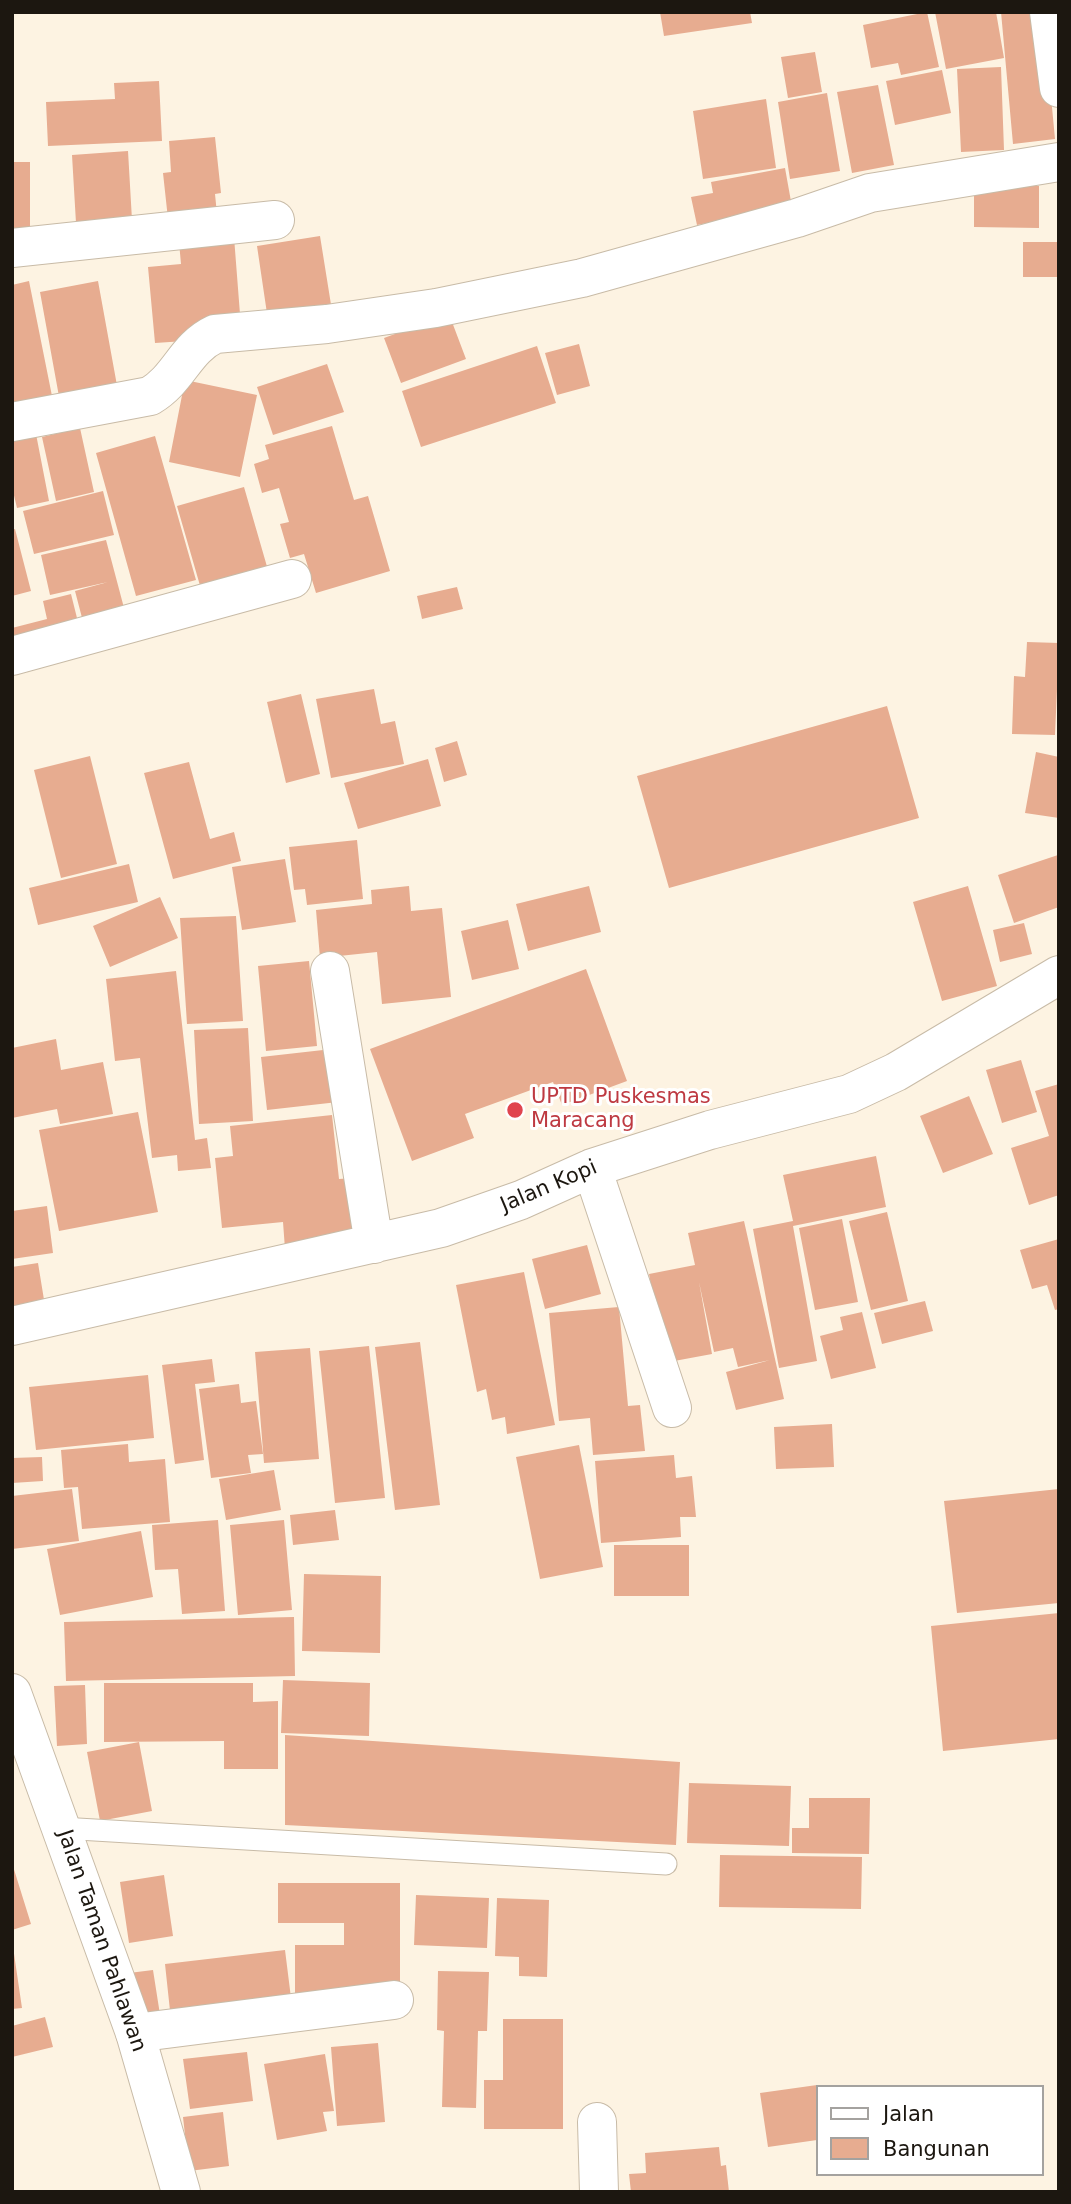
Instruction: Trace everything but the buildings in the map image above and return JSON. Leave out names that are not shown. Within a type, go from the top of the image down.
[{"type":"street","points":[[1049,12],[1059,88]]},
{"type":"street","points":[[12,422],[150,396],[167,386],[198,342],[215,334],[327,324],[449,305],[582,278],[785,221],[870,192],[1059,162]]},
{"type":"street","points":[[12,248],[275,220]]},
{"type":"street","points":[[12,656],[292,579]]},
{"type":"street","points":[[330,971],[374,1244]]},
{"type":"street","name":"Jalan Kopi","points":[[12,1326],[374,1244],[476,1217],[592,1168],[710,1130],[849,1094],[896,1072],[1059,975]]},
{"type":"street","points":[[592,1168],[672,1408]]},
{"type":"street","name":"Jalan Taman Pahlawan","points":[[12,1693],[135,2033],[181,2192]]},
{"type":"street","points":[[135,2033],[394,2000]]},
{"type":"street","points":[[597,2122],[600,2192]]},
{"type":"lane","points":[[61,1828],[666,1864]]},
{"type":"place","name":"UPTD Puskesmas Maracang","points":[[515,1110]]}]
